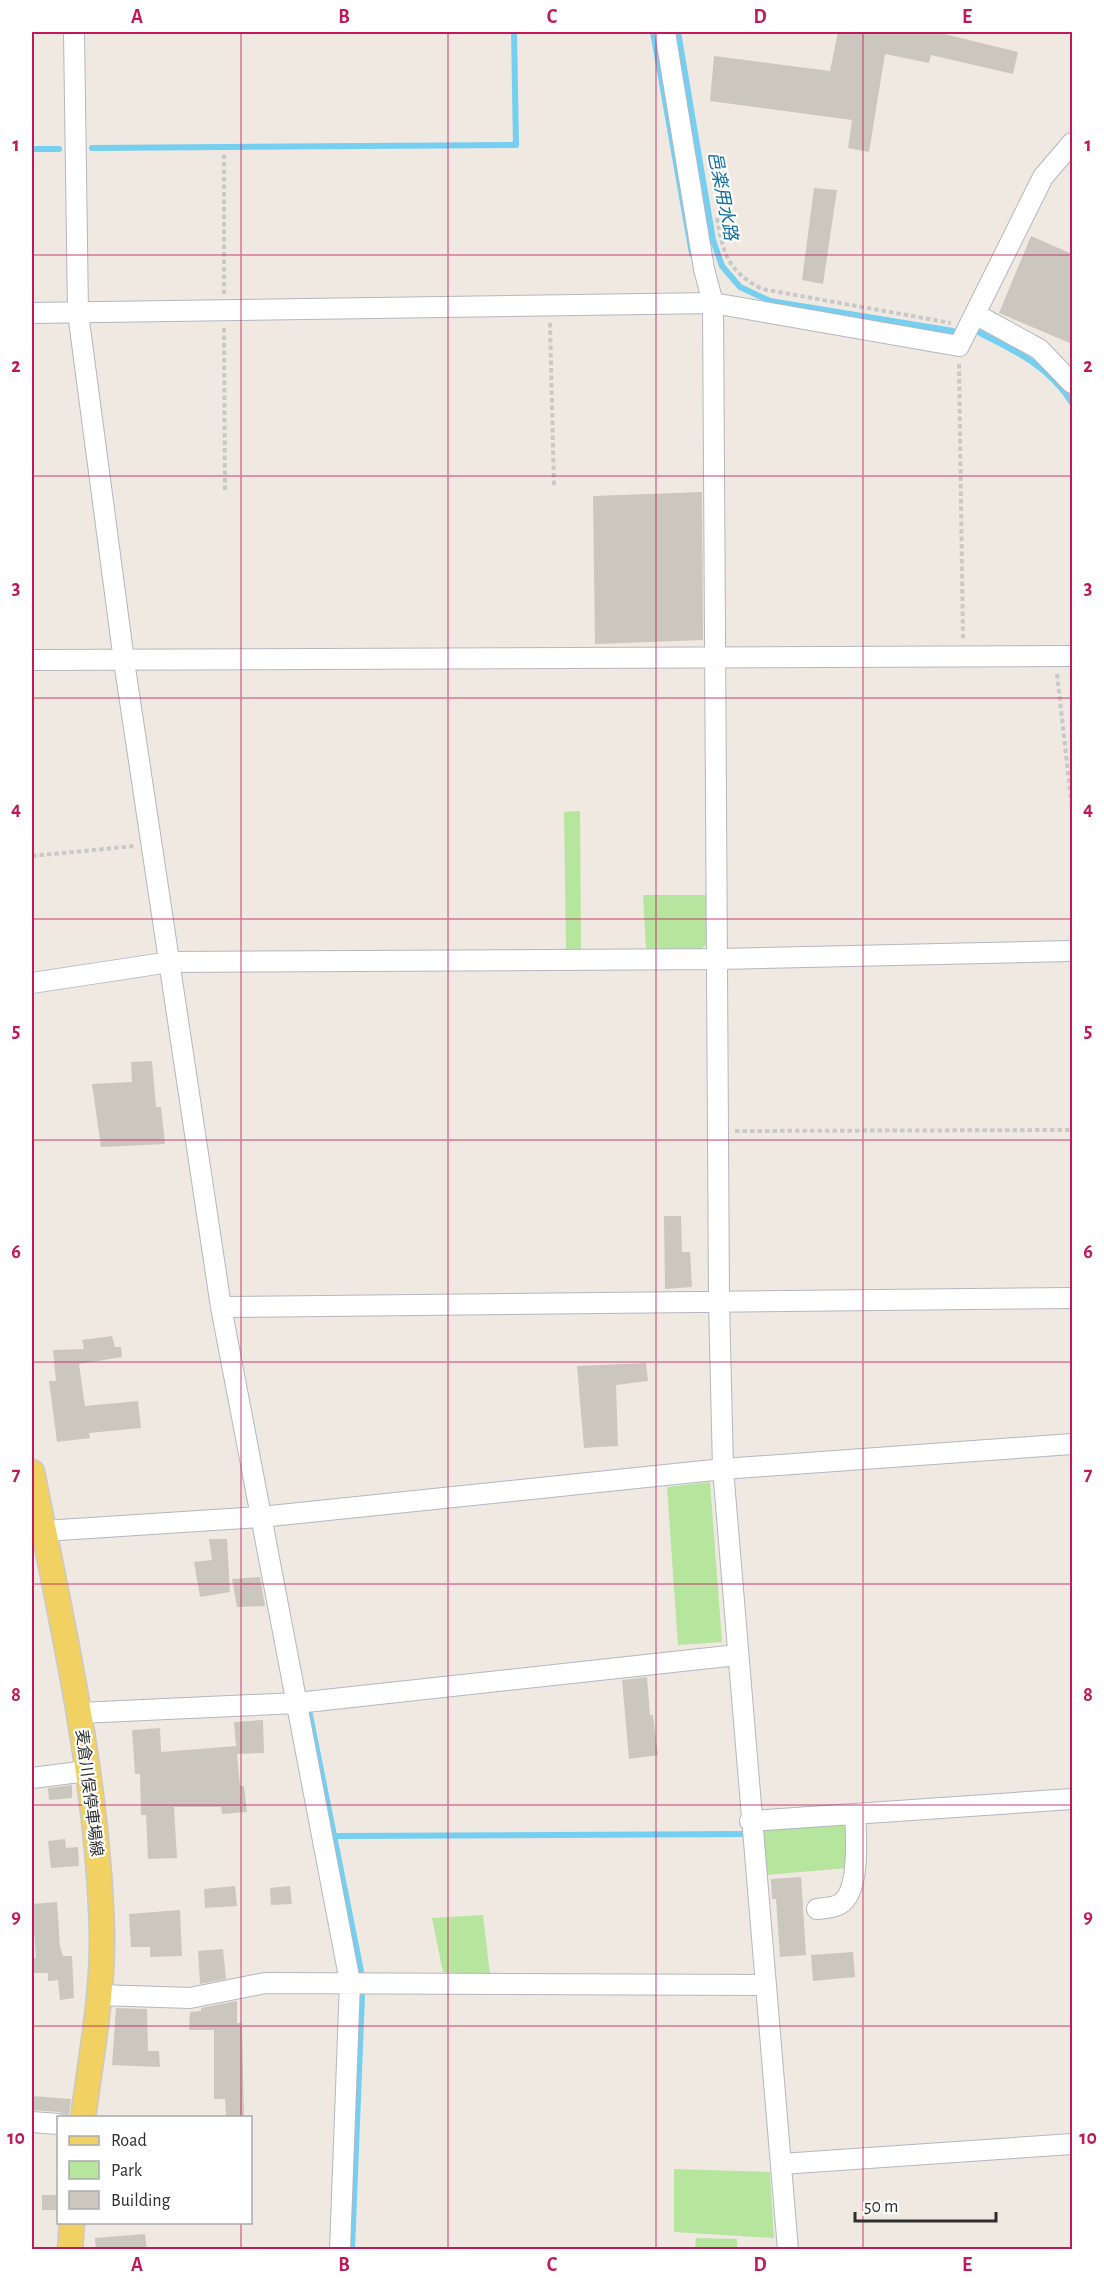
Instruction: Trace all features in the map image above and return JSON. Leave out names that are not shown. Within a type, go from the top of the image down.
[{"type":"main road","name":"麦倉川俣停車場線","points":[[32,1472],[79,1713],[98,1865],[102,1934],[99,1995],[83,2116]]},
{"type":"main road","points":[[70,2250],[72,2224]]},
{"type":"street","points":[[74,32],[78,313],[124,661],[221,1307],[350,1982],[340,2250]]},
{"type":"street","points":[[665,32],[704,269],[713,303],[719,958],[719,1301],[723,1469],[750,1821],[788,2250]]},
{"type":"street","points":[[32,313],[713,303],[959,346],[1043,177],[1072,143]]},
{"type":"street","points":[[972,320],[1039,349],[1072,383]]},
{"type":"street","points":[[32,660],[717,658],[963,654],[1064,656]]},
{"type":"street","points":[[32,983],[170,962],[719,958],[1072,951]]},
{"type":"street","points":[[221,1307],[1072,1298]]},
{"type":"street","points":[[44,1531],[261,1517],[723,1469],[1072,1444]]},
{"type":"street","points":[[79,1713],[297,1703],[737,1655]]},
{"type":"street","points":[[32,1778],[87,1771]]},
{"type":"street","points":[[750,1821],[1072,1798]]},
{"type":"street","points":[[817,1909],[841,1904],[849,1895],[856,1863],[855,1814]]},
{"type":"street","points":[[99,1995],[190,1998],[265,1983],[764,1985]]},
{"type":"street","points":[[32,2122],[57,2124]]},
{"type":"street","points":[[781,2164],[1072,2145]]},
{"type":"path","points":[[225,153],[225,491]]},
{"type":"path","points":[[715,208],[724,252],[730,264],[748,281],[762,288],[972,320]]},
{"type":"path","points":[[550,305],[554,487]]},
{"type":"path","points":[[959,346],[963,654]]},
{"type":"path","points":[[1064,656],[1072,808]]},
{"type":"path","points":[[32,856],[153,845]]},
{"type":"path","points":[[719,1131],[1072,1130]]},
{"type":"green space","points":[[580,811],[581,949],[566,949],[564,812]]},
{"type":"green space","points":[[643,895],[707,895],[707,944],[701,949],[646,949]]},
{"type":"green space","points":[[710,1482],[722,1642],[678,1645],[667,1487]]},
{"type":"green space","points":[[846,1818],[849,1868],[765,1875],[761,1829]]},
{"type":"green space","points":[[483,1915],[490,1975],[443,1972],[432,1918]]},
{"type":"green space","points":[[674,2169],[770,2172],[774,2238],[674,2232]]},
{"type":"green space","points":[[696,2238],[737,2239],[737,2249],[695,2249]]},
{"type":"building","points":[[838,32],[936,32],[1018,52],[1013,74],[931,55],[929,63],[885,54],[869,152],[848,148],[852,120],[710,101],[714,56],[830,71]]},
{"type":"building","points":[[814,188],[837,190],[823,284],[802,280]]},
{"type":"building","points":[[1031,236],[1072,254],[1072,344],[999,313]]},
{"type":"building","points":[[702,492],[703,640],[595,644],[593,496]]},
{"type":"building","points":[[152,1061],[156,1107],[161,1107],[165,1144],[101,1147],[92,1084],[132,1082],[131,1062]]},
{"type":"building","points":[[664,1216],[681,1216],[682,1252],[690,1252],[692,1287],[665,1289]]},
{"type":"building","points":[[112,1336],[115,1347],[121,1347],[122,1357],[79,1364],[85,1406],[138,1401],[141,1428],[89,1433],[90,1438],[57,1442],[49,1381],[56,1381],[53,1350],[84,1349],[82,1340]]},
{"type":"building","points":[[646,1363],[648,1381],[616,1385],[618,1446],[584,1448],[577,1366]]},
{"type":"building","points":[[209,1539],[227,1539],[230,1592],[200,1597],[194,1562],[212,1560]]},
{"type":"building","points":[[260,1577],[265,1606],[237,1607],[232,1579]]},
{"type":"building","points":[[647,1677],[650,1715],[653,1715],[658,1755],[629,1759],[622,1680]]},
{"type":"building","points":[[263,1720],[264,1753],[237,1754],[240,1786],[244,1786],[247,1812],[222,1814],[221,1807],[174,1807],[177,1858],[148,1859],[146,1815],[141,1815],[140,1774],[135,1774],[132,1730],[160,1728],[161,1752],[236,1746],[234,1722]]},
{"type":"building","points":[[72,1785],[72,1798],[49,1800],[48,1788]]},
{"type":"building","points":[[65,1839],[66,1848],[78,1847],[79,1866],[51,1868],[48,1841]]},
{"type":"building","points":[[801,1877],[806,1955],[780,1957],[776,1899],[772,1899],[771,1879]]},
{"type":"building","points":[[235,1886],[237,1906],[205,1908],[204,1889]]},
{"type":"building","points":[[290,1886],[292,1904],[271,1905],[270,1888]]},
{"type":"building","points":[[57,1902],[60,1947],[63,1956],[72,1956],[74,1998],[60,2000],[58,1980],[48,1981],[48,1973],[32,1973],[32,1958],[36,1958],[32,1904]]},
{"type":"building","points":[[180,1910],[182,1956],[150,1957],[150,1947],[131,1947],[129,1914]]},
{"type":"building","points":[[223,1949],[226,1979],[200,1984],[198,1951]]},
{"type":"building","points":[[853,1952],[855,1977],[813,1981],[811,1955]]},
{"type":"building","points":[[237,2001],[237,2023],[242,2023],[244,2116],[226,2116],[225,2099],[214,2099],[214,2030],[189,2030],[190,2012],[201,2011],[201,2008]]},
{"type":"building","points":[[116,2008],[147,2009],[148,2051],[159,2051],[160,2067],[112,2065]]},
{"type":"building","points":[[32,2096],[71,2099],[69,2116],[59,2112],[32,2110]]},
{"type":"building","points":[[42,2195],[56,2195],[56,2210],[42,2210]]},
{"type":"building","points":[[145,2234],[147,2250],[96,2250],[95,2238]]},
{"type":"waterway","points":[[92,148],[516,145],[514,32]]},
{"type":"waterway","points":[[653,32],[692,254]]},
{"type":"waterway","name":"邑楽用水路","points":[[678,32],[713,240],[722,266],[740,287],[770,301],[953,331]]},
{"type":"waterway","points":[[32,149],[59,149]]},
{"type":"waterway","name":"邑楽用水路","points":[[980,333],[1043,370],[1063,390],[1072,403]]},
{"type":"waterway","points":[[309,1710],[361,1971]]},
{"type":"waterway","points":[[335,1836],[746,1834]]},
{"type":"waterway","points":[[352,2250],[362,1996]]}]
